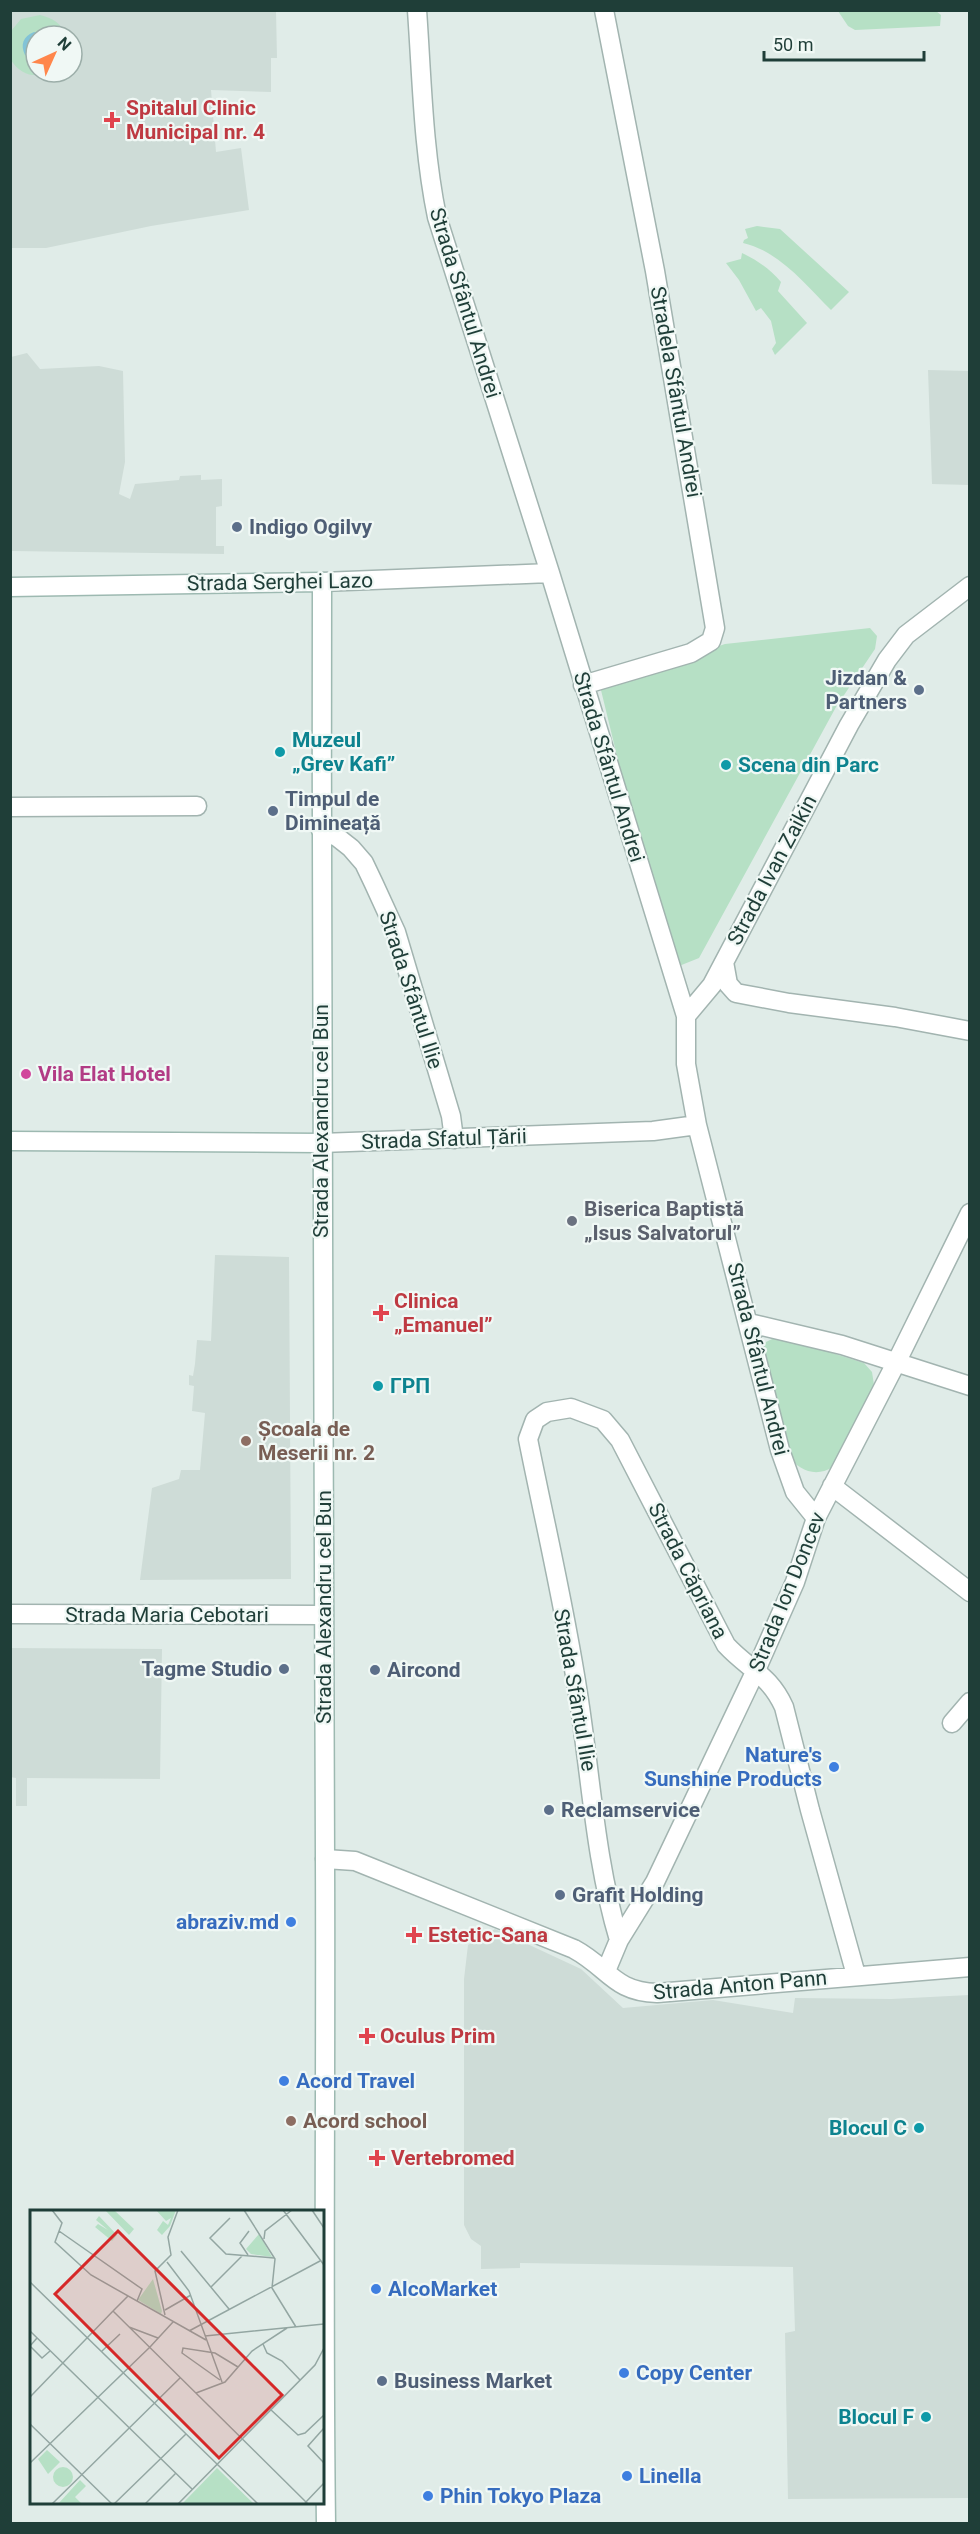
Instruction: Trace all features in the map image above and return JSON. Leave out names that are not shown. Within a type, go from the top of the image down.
[{"type":"street","name":"Strada Sfântul Andrei","points":[[417,10],[427,165],[436,217],[550,573],[686,1016],[686,1064],[697,1125],[788,1474],[795,1492],[816,1518]]},
{"type":"street","name":"Stradela Sfântul Andrei","points":[[583,685],[691,653],[711,640],[715,628],[655,271],[604,10]]},
{"type":"street","name":"Strada Serghei Lazo","points":[[10,587],[322,582],[550,573]]},
{"type":"street","name":"Strada Alexandru cel Bun","points":[[322,582],[321,1143],[324,1363],[322,1615],[325,1859],[326,2523]]},
{"type":"street","name":"Strada Ivan Zaikin","points":[[686,1016],[712,985],[849,725],[887,660],[906,635],[969,586]]},
{"type":"street","points":[[10,807],[197,806]]},
{"type":"street","name":"Strada Sfântul Ilie","points":[[321,830],[337,837],[364,863],[396,932],[451,1116],[454,1138]]},
{"type":"street","points":[[724,962],[728,984],[736,993],[789,1004],[895,1017],[969,1031]]},
{"type":"street","name":"Strada Sfatul Țării","points":[[10,1141],[321,1143],[653,1131],[697,1125]]},
{"type":"street","name":"Strada Ion Doncev","points":[[606,1971],[619,1940],[655,1882],[756,1670],[795,1582],[816,1518],[896,1363],[969,1212]]},
{"type":"street","points":[[749,1323],[792,1331],[969,1386]]},
{"type":"street","name":"Strada Căpriana","points":[[528,1439],[535,1420],[547,1412],[571,1408],[603,1420],[620,1440],[726,1645],[737,1657],[768,1680],[778,1693],[784,1707],[856,1975]]},
{"type":"street","name":"Strada Sfântul Ilie","points":[[528,1439],[576,1682],[608,1904],[619,1940]]},
{"type":"street","points":[[832,1486],[969,1592]]},
{"type":"street","name":"Strada Maria Cebotari","points":[[10,1614],[322,1615]]},
{"type":"street","points":[[952,1723],[969,1702]]},
{"type":"street","name":"Strada Anton Pann","points":[[325,1859],[355,1861],[574,1949],[591,1958],[621,1985],[638,1992],[969,1967]]},
{"type":"shaded area","name":"Spitalul Clinic Municipal nr. 4","points":[[10,11],[276,11],[277,58],[271,58],[271,92],[211,90],[216,152],[241,148],[249,210],[151,226],[46,248],[11,248]]},
{"type":"shaded area","points":[[27,353],[40,369],[99,366],[123,371],[125,462],[119,494],[130,499],[135,484],[179,480],[180,476],[201,475],[201,480],[222,479],[222,506],[216,507],[216,546],[224,546],[224,554],[11,551],[11,357]]},
{"type":"shaded area","points":[[928,370],[969,371],[969,485],[932,484]]},
{"type":"shaded area","name":"Școala de Meserii nr. 2","points":[[215,1255],[289,1257],[291,1579],[140,1580],[152,1488],[179,1479],[181,1470],[200,1470],[205,1413],[192,1411],[194,1386],[189,1385],[189,1375],[193,1376],[197,1340],[211,1341]]},
{"type":"shaded area","points":[[11,1648],[162,1649],[160,1779],[27,1778],[27,1806],[16,1806],[16,1778],[10,1777]]},
{"type":"shaded area","points":[[495,1929],[581,1969],[623,2008],[713,2000],[793,2013],[795,1998],[891,1999],[969,1995],[969,2498],[788,2499],[785,2333],[795,2331],[793,2267],[520,2263],[520,2268],[481,2269],[481,2246],[471,2239],[464,2225],[464,1979],[468,1945]]},
{"type":"green space","points":[[838,11],[936,11],[941,15],[940,26],[855,30],[848,26]]},
{"type":"green space","points":[[40,15],[58,24],[24,24],[24,72],[11,60],[11,31],[21,19]]},
{"type":"green space","points":[[757,226],[780,229],[849,292],[831,310],[780,261],[756,247],[743,243],[748,238],[745,229]]},
{"type":"green space","points":[[742,253],[763,265],[777,277],[781,282],[778,291],[807,323],[775,355],[772,349],[776,343],[771,321],[761,308],[756,311],[739,280],[726,263],[741,259]]},
{"type":"green space","points":[[870,628],[877,636],[875,649],[836,707],[699,958],[669,970],[600,686],[725,644]]},
{"type":"green space","points":[[774,1338],[797,1342],[864,1363],[872,1372],[874,1385],[833,1467],[826,1470],[814,1472],[802,1469],[788,1456],[761,1350],[766,1342]]},
{"type":"place","name":"Spitalul Clinic Municipal nr. 4","points":[[112,120]]},
{"type":"place","name":"Indigo Ogilvy","points":[[237,527]]},
{"type":"place","name":"Jizdan & Partners","points":[[919,690]]},
{"type":"place","name":"Muzeul „Grev Kafi”","points":[[280,752]]},
{"type":"place","name":"Scena din Parc","points":[[726,765]]},
{"type":"place","name":"Timpul de Dimineață","points":[[273,811]]},
{"type":"place","name":"Vila Elat Hotel","points":[[26,1074]]},
{"type":"place","name":"Biserica Baptistă „Isus Salvatorul”","points":[[572,1221]]},
{"type":"place","name":"Clinica „Emanuel”","points":[[381,1313]]},
{"type":"place","name":"ГРП","points":[[378,1386]]},
{"type":"place","name":"Școala de Meserii nr. 2","points":[[246,1441]]},
{"type":"place","name":"Tagme Studio","points":[[284,1669]]},
{"type":"place","name":"Aircond","points":[[375,1670]]},
{"type":"place","name":"Nature's Sunshine Products","points":[[834,1767]]},
{"type":"place","name":"Reclamservice","points":[[549,1810]]},
{"type":"place","name":"Grafit Holding","points":[[560,1895]]},
{"type":"place","name":"abraziv.md","points":[[291,1922]]},
{"type":"place","name":"Estetic-Sana","points":[[414,1935]]},
{"type":"place","name":"Oculus Prim","points":[[367,2036]]},
{"type":"place","name":"Acord Travel","points":[[284,2081]]},
{"type":"place","name":"Acord school","points":[[291,2121]]},
{"type":"place","name":"Blocul C","points":[[919,2128]]},
{"type":"place","name":"Vertebromed","points":[[377,2158]]},
{"type":"place","name":"AlcoMarket","points":[[376,2289]]},
{"type":"place","name":"Copy Center","points":[[624,2373]]},
{"type":"place","name":"Business Market","points":[[382,2381]]},
{"type":"place","name":"Blocul F","points":[[926,2417]]},
{"type":"place","name":"Linella","points":[[627,2476]]},
{"type":"place","name":"Phin Tokyo Plaza","points":[[428,2496]]}]
